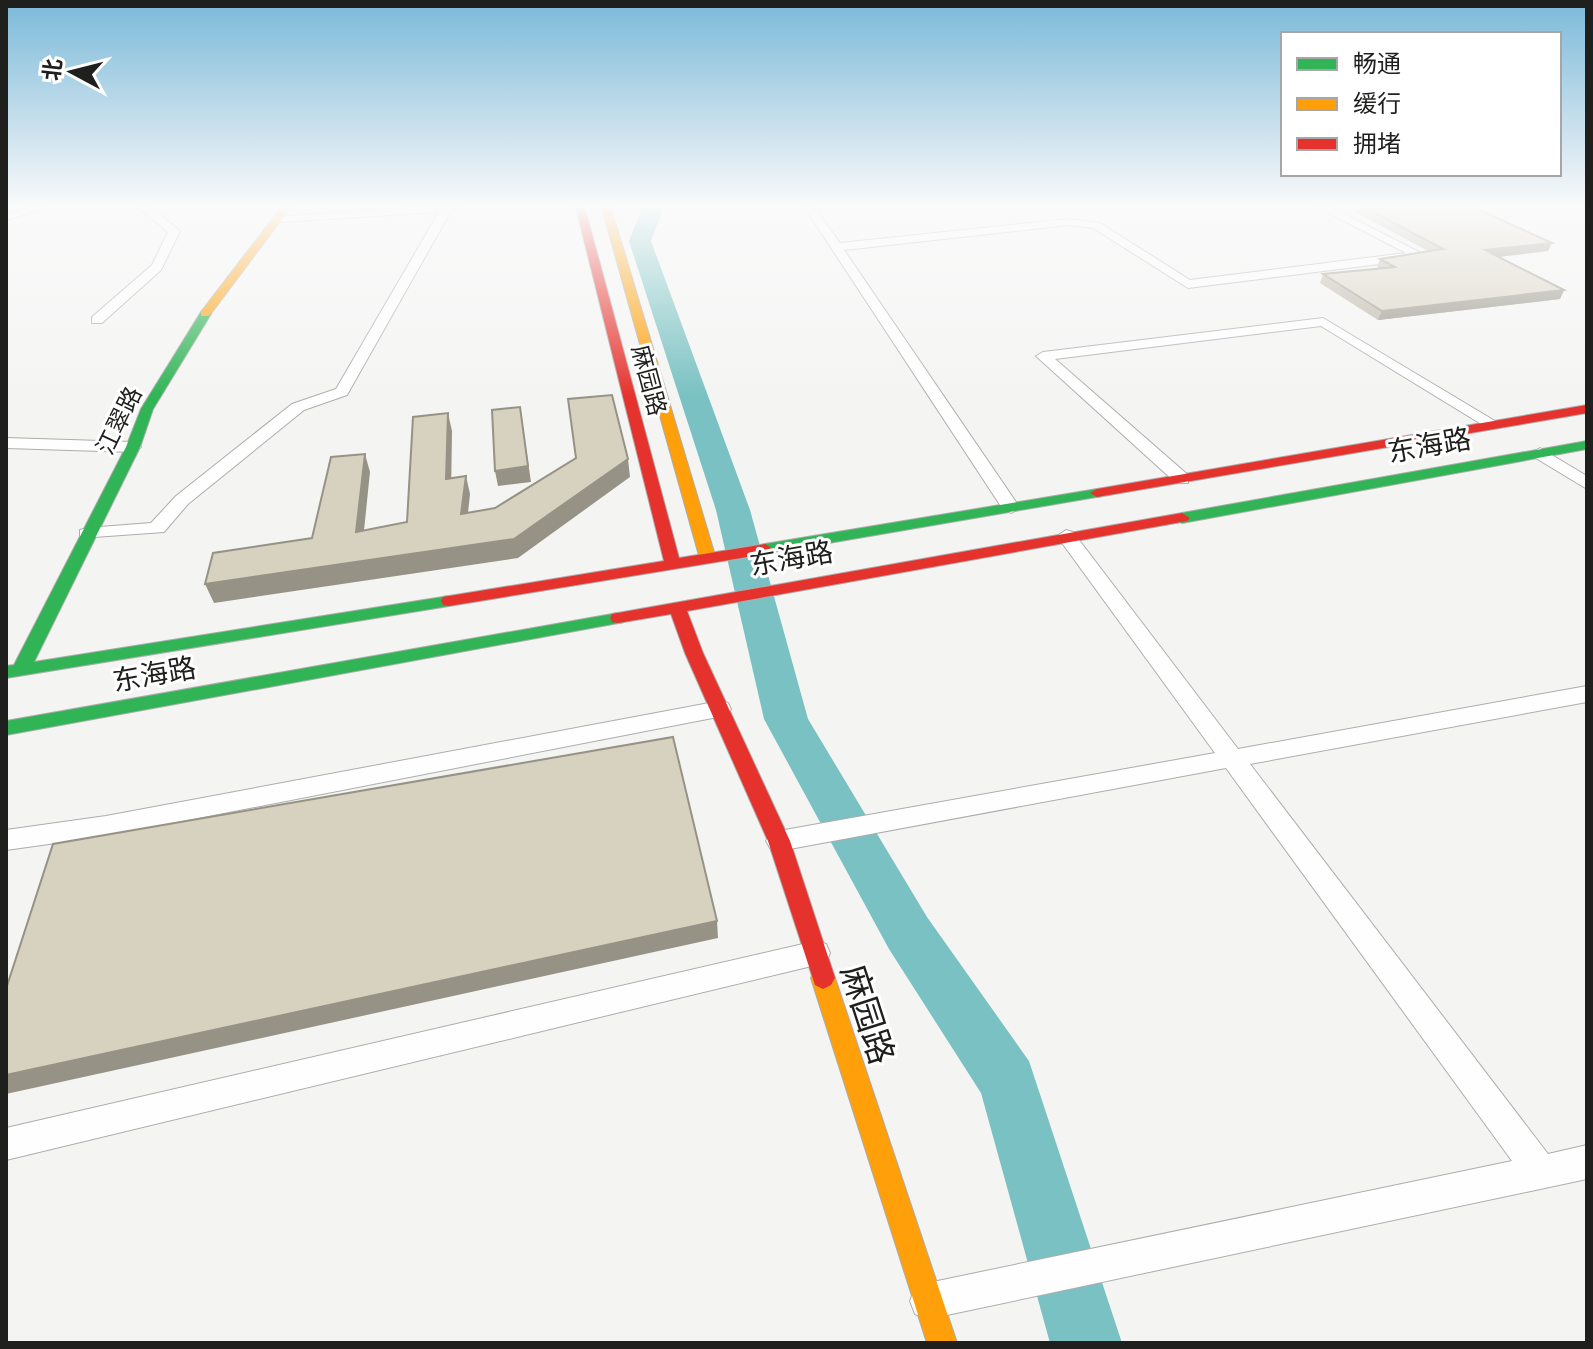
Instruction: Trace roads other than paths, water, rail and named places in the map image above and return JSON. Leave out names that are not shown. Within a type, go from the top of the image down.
[{"type":"street","points":[[97,320],[153,271]]},
{"type":"street","name":"江翠路","points":[[6,691],[14,670],[133,447],[147,409],[209,308],[237,271]]},
{"type":"street","points":[[87,534],[157,528],[182,500],[298,407],[342,392],[411,271]]},
{"type":"street","name":"麻园路","points":[[596,271],[673,565]]},
{"type":"street","name":"麻园路","points":[[624,271],[708,559]]},
{"type":"street","points":[[855,271],[1011,508]]},
{"type":"street","points":[[1168,271],[1188,284],[1292,271]]},
{"type":"street","points":[[1182,479],[1043,356],[1323,322],[1492,424]]},
{"type":"street","name":"东海路","points":[[14,670],[818,541],[1587,409]]},
{"type":"street","points":[[6,443],[133,447]]},
{"type":"street","name":"东海路","points":[[6,728],[1587,445]]},
{"type":"street","points":[[1540,453],[1587,484]]},
{"type":"street","points":[[1066,536],[1540,1171]]},
{"type":"street","name":"麻园路","points":[[678,606],[720,709],[780,841],[942,1343]]},
{"type":"street","points":[[780,841],[1587,694]]},
{"type":"street","points":[[6,840],[121,823],[720,709]]},
{"type":"street","points":[[6,1144],[816,953]]},
{"type":"street","points":[[930,1301],[1587,1162]]},
{"type":"waterway","points":[[650,271],[733,510],[786,719],[908,933],[1008,1081],[1086,1343]]}]
